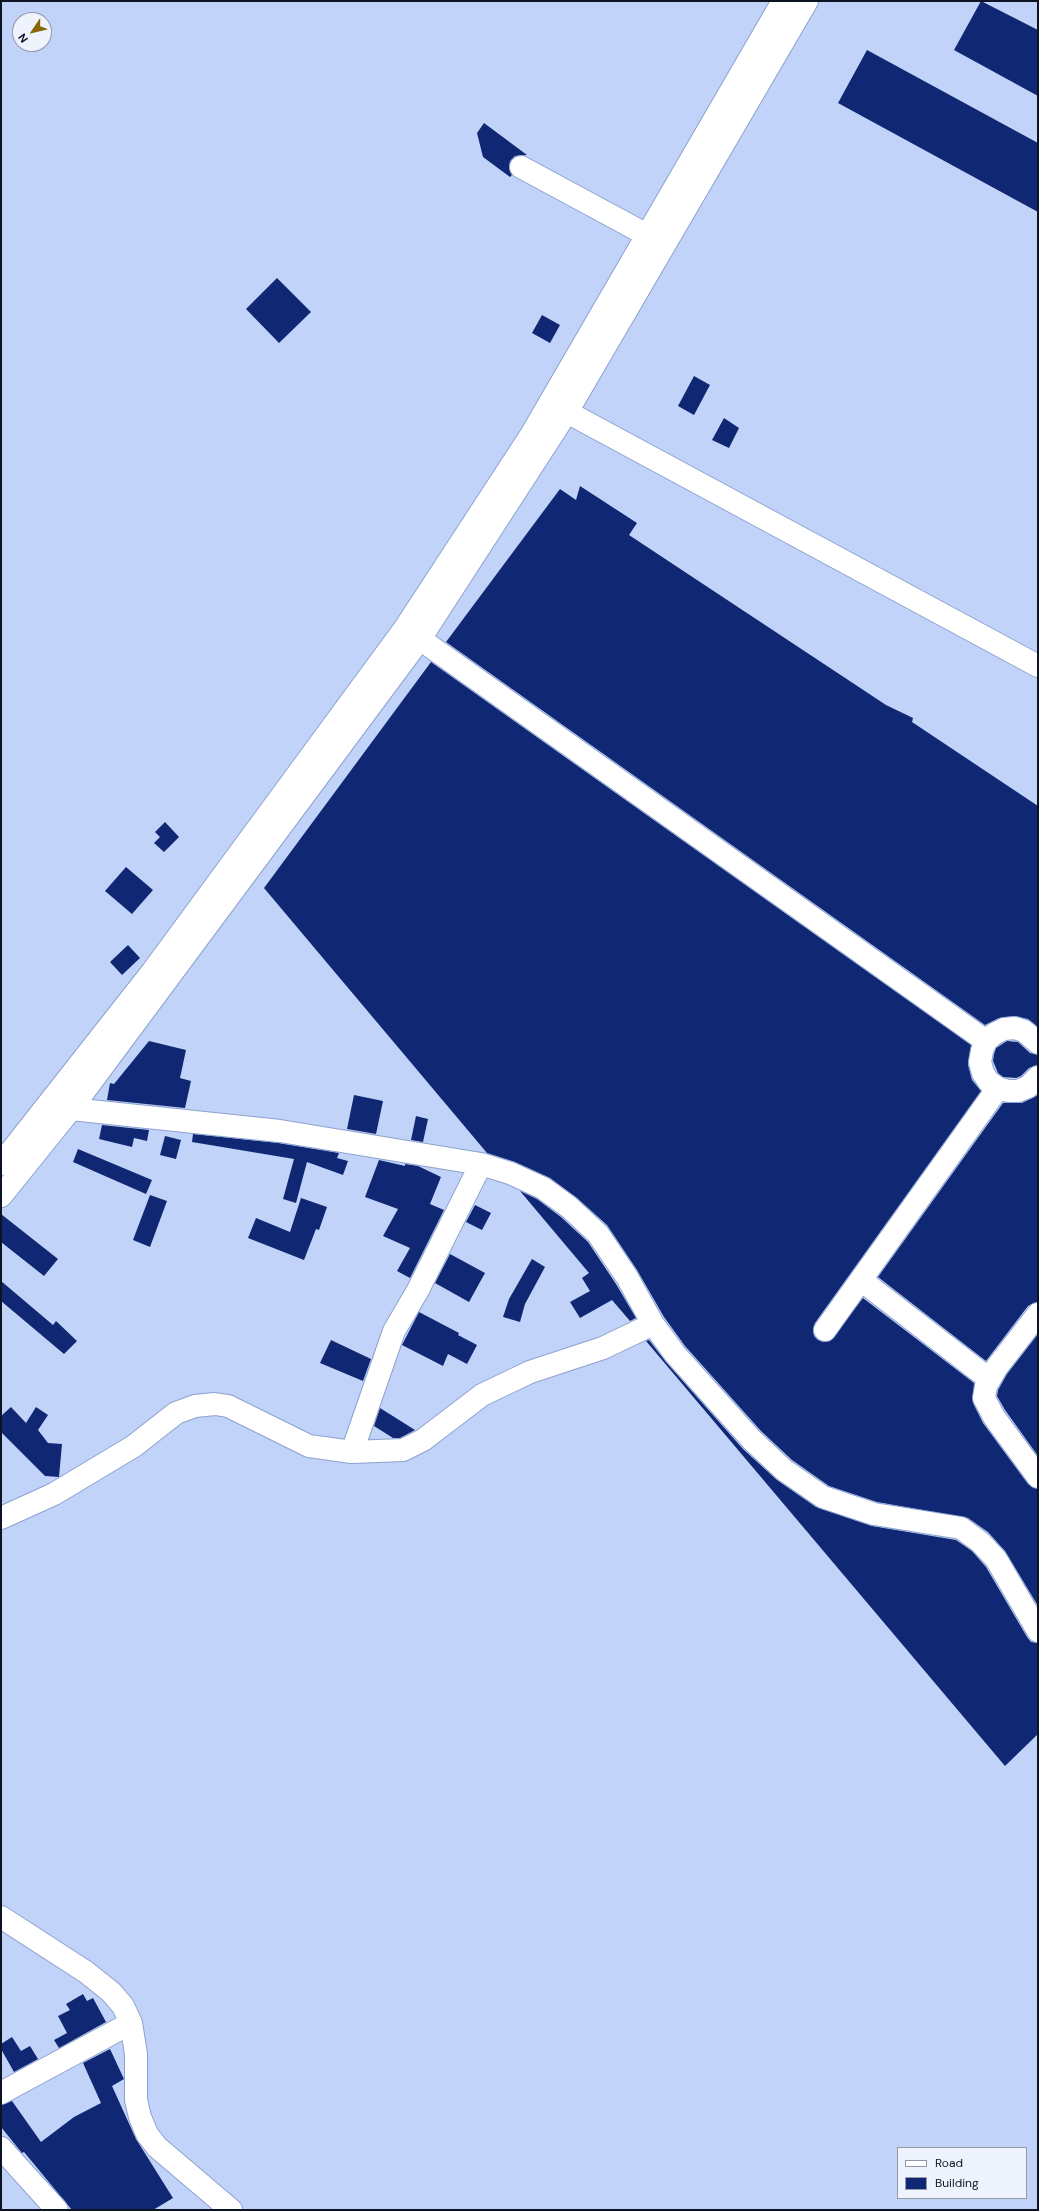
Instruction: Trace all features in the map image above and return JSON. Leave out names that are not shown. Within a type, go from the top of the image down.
[{"type":"street","points":[[1,1196],[60,1112],[152,972],[405,628],[531,435],[783,1]]},
{"type":"street","points":[[1,1164],[60,1112],[420,639],[567,412],[806,1]]},
{"type":"street","points":[[521,167],[647,235]]},
{"type":"street","points":[[567,412],[1038,666]]},
{"type":"street","points":[[420,639],[986,1041]]},
{"type":"street","points":[[1038,1043],[1024,1031],[1015,1028],[1004,1029],[994,1034],[986,1041],[980,1062],[983,1073],[989,1082],[998,1088],[1008,1091],[1018,1091],[1028,1087],[1038,1077]]},
{"type":"street","points":[[825,1330],[998,1088]]},
{"type":"street","points":[[60,1112],[280,1131],[481,1164],[510,1173],[542,1188],[569,1207],[598,1234],[627,1277],[653,1324],[675,1354],[752,1440],[784,1470],[823,1497],[874,1514],[961,1528],[980,1542],[996,1559],[1038,1631]]},
{"type":"street","points":[[352,1452],[394,1331],[418,1290],[481,1164]]},
{"type":"street","points":[[861,1280],[989,1379]]},
{"type":"street","points":[[1038,1314],[989,1379],[984,1398],[994,1417],[1038,1477]]},
{"type":"street","points":[[1,1518],[54,1494],[134,1446],[176,1413],[195,1406],[215,1404],[228,1406],[309,1446],[352,1452],[403,1450],[423,1440],[482,1395],[530,1372],[603,1348],[653,1324]]},
{"type":"street","points":[[1,1917],[86,1972],[124,2006],[131,2023],[136,2054],[136,2100],[140,2117],[147,2134],[157,2147],[231,2210]]},
{"type":"street","points":[[1,2093],[131,2023]]},
{"type":"street","points":[[1,2148],[57,2210]]},
{"type":"building","points":[[981,1],[1038,30],[1038,96],[954,50]]},
{"type":"building","points":[[867,50],[1038,143],[1038,212],[838,103]]},
{"type":"building","points":[[484,123],[527,155],[515,156],[510,161],[509,168],[512,175],[510,177],[483,157],[477,133]]},
{"type":"building","points":[[277,278],[311,312],[279,343],[246,309]]},
{"type":"building","points":[[542,315],[560,325],[550,343],[532,333]]},
{"type":"building","points":[[694,376],[710,385],[694,415],[678,406]]},
{"type":"building","points":[[724,418],[739,428],[729,448],[712,440]]},
{"type":"building","points":[[580,486],[637,523],[629,535],[886,705],[913,718],[912,722],[1038,806],[1038,1027],[1028,1019],[1014,1016],[999,1018],[985,1025],[446,642],[560,489],[576,500]]},
{"type":"building","points":[[431,662],[971,1045],[968,1065],[972,1080],[981,1091],[815,1323],[813,1329],[814,1336],[818,1340],[824,1342],[830,1341],[863,1298],[974,1383],[973,1403],[983,1423],[1028,1484],[1038,1489],[1038,1606],[1005,1551],[988,1532],[968,1518],[877,1502],[829,1486],[792,1460],[761,1431],[685,1346],[664,1317],[637,1270],[607,1225],[577,1198],[550,1178],[515,1162],[487,1153],[264,888]]},
{"type":"building","points":[[165,822],[179,837],[164,852],[154,843],[160,837],[155,832]]},
{"type":"building","points":[[126,867],[153,890],[132,914],[105,891]]},
{"type":"building","points":[[128,945],[140,958],[122,975],[110,962]]},
{"type":"building","points":[[149,1041],[186,1050],[180,1078],[191,1081],[185,1108],[107,1100],[110,1083],[114,1084]]},
{"type":"building","points":[[1007,1041],[1018,1042],[1030,1053],[1038,1055],[1038,1065],[1029,1068],[1021,1076],[1016,1078],[1003,1077],[998,1073],[993,1061],[996,1048]]},
{"type":"building","points":[[354,1095],[383,1101],[376,1134],[347,1129]]},
{"type":"building","points":[[1038,1095],[1038,1302],[1028,1306],[986,1361],[878,1277],[1003,1103],[1022,1103]]},
{"type":"building","points":[[416,1116],[428,1119],[423,1142],[411,1140]]},
{"type":"building","points":[[102,1125],[149,1130],[147,1141],[134,1138],[132,1147],[99,1139]]},
{"type":"building","points":[[193,1134],[278,1143],[339,1153],[337,1158],[348,1161],[343,1175],[307,1162],[296,1203],[283,1199],[294,1159],[192,1142]]},
{"type":"building","points":[[165,1136],[181,1140],[176,1159],[160,1155]]},
{"type":"building","points":[[78,1149],[152,1180],[146,1194],[73,1162]]},
{"type":"building","points":[[379,1160],[405,1166],[405,1164],[418,1166],[441,1177],[430,1204],[444,1210],[410,1278],[397,1271],[410,1248],[383,1236],[398,1209],[365,1197]]},
{"type":"building","points":[[520,1191],[537,1199],[561,1217],[588,1242],[616,1284],[636,1318],[630,1321],[612,1300],[580,1318],[570,1302],[590,1291],[582,1278],[589,1273]]},
{"type":"building","points":[[150,1195],[167,1201],[150,1247],[133,1240]]},
{"type":"building","points":[[301,1198],[327,1207],[319,1230],[316,1229],[304,1260],[248,1238],[256,1218],[290,1232]]},
{"type":"building","points":[[475,1205],[491,1213],[482,1230],[466,1222]]},
{"type":"building","points":[[1,1214],[58,1259],[44,1276],[1,1242]]},
{"type":"building","points":[[450,1254],[485,1273],[469,1302],[435,1283]]},
{"type":"building","points":[[532,1259],[545,1267],[525,1304],[520,1322],[503,1317],[509,1299]]},
{"type":"building","points":[[1,1281],[53,1325],[56,1321],[77,1341],[64,1354],[1,1301]]},
{"type":"building","points":[[419,1312],[459,1333],[458,1335],[477,1345],[467,1364],[448,1354],[443,1366],[402,1345]]},
{"type":"building","points":[[1038,1334],[1038,1456],[1005,1410],[997,1396],[998,1390],[1007,1374]]},
{"type":"building","points":[[331,1340],[371,1359],[363,1381],[320,1363]]},
{"type":"building","points":[[649,1340],[666,1362],[743,1449],[777,1480],[816,1507],[872,1526],[956,1540],[972,1551],[986,1567],[1027,1637],[1031,1642],[1038,1643],[1038,1734],[1005,1766],[646,1341]]},
{"type":"building","points":[[11,1407],[26,1423],[36,1407],[48,1415],[38,1430],[48,1443],[62,1444],[59,1477],[45,1476],[1,1432],[1,1416]]},
{"type":"building","points":[[380,1408],[415,1430],[400,1438],[393,1438],[374,1426]]},
{"type":"building","points":[[83,1994],[87,2001],[93,1998],[106,2022],[59,2048],[54,2040],[67,2033],[58,2016],[70,2010],[66,2004]]},
{"type":"building","points":[[12,2037],[21,2051],[30,2046],[38,2059],[14,2072],[1,2049],[1,2044]]},
{"type":"building","points":[[110,2049],[124,2079],[112,2086],[136,2139],[173,2198],[153,2210],[72,2210],[24,2152],[22,2153],[1,2127],[1,2105],[12,2101],[41,2142],[74,2117],[101,2103],[83,2063]]}]
